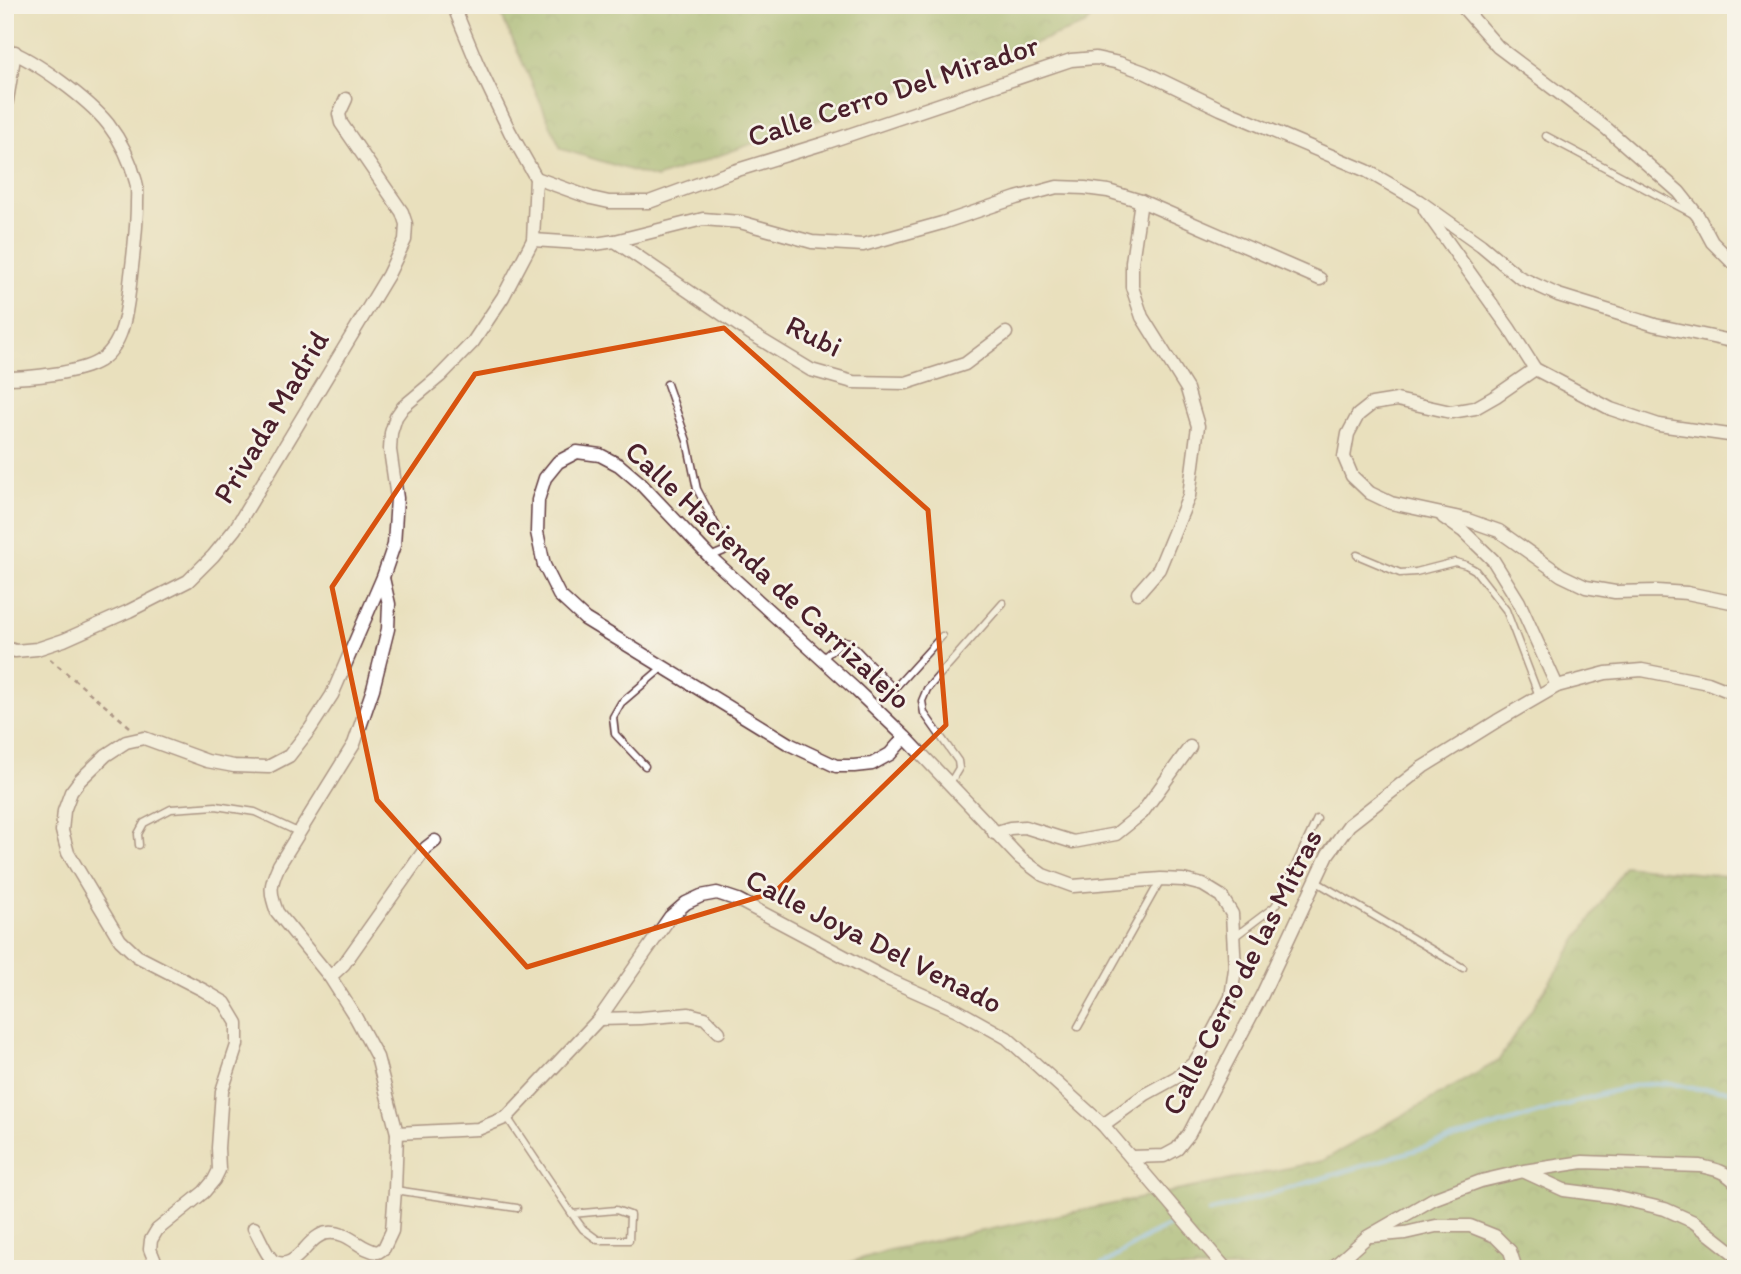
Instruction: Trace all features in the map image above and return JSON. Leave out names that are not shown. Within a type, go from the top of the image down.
[{"type":"street","points":[[158,1269],[150,1249],[151,1240],[157,1230],[204,1192],[219,1170],[222,1091],[237,1045],[237,1023],[225,1003],[137,956],[120,940],[68,853],[62,831],[64,811],[71,792],[80,780],[106,755],[127,743],[144,738],[207,761],[234,766],[268,767],[289,756],[332,695],[383,578],[394,545],[397,498],[390,450],[396,417],[402,407],[440,376],[473,342],[503,297],[533,240],[536,178],[510,132],[453,5]]},
{"type":"street","points":[[1461,5],[1498,47],[1607,129],[1679,192],[1698,216],[1712,242],[1736,263]]},
{"type":"street","points":[[5,112],[10,51],[39,66],[82,98],[108,124],[125,150],[137,184],[137,222],[128,304],[119,336],[112,348],[101,360],[89,366],[21,378],[5,378]]},
{"type":"street","name":"Calle Cerro Del Mirador","points":[[536,178],[609,202],[649,202],[731,172],[1071,60],[1096,58],[1144,72],[1221,109],[1367,172],[1419,201],[1535,369]]},
{"type":"street","name":"Privada Madrid","points":[[5,647],[15,651],[37,649],[130,611],[188,581],[214,556],[234,529],[388,275],[404,240],[406,223],[402,212],[341,123],[339,114],[346,99]]},
{"type":"street","points":[[533,240],[595,244],[615,242],[703,219],[740,222],[812,242],[863,245],[1057,187],[1084,188],[1108,191],[1141,201],[1320,279]]},
{"type":"street","points":[[1138,593],[1159,569],[1189,496],[1198,426],[1187,389],[1142,317],[1132,287],[1132,262],[1141,201]]},
{"type":"street","points":[[1419,201],[1519,277],[1558,295],[1655,325],[1736,342]]},
{"type":"street","name":"Rubi","points":[[615,242],[750,333],[811,369],[853,382],[906,383],[965,364],[1006,333]]},
{"type":"street","points":[[1736,436],[1659,425],[1611,409],[1535,369],[1475,408],[1451,412],[1397,400],[1372,404],[1358,415],[1348,435],[1344,457],[1352,476],[1370,492],[1391,503],[1465,519],[1499,531],[1561,575],[1586,587],[1615,592],[1687,593],[1736,603]]},
{"type":"street","name":"Calle Hacienda de Carrizalejo","points":[[905,737],[890,754],[872,764],[836,765],[789,744],[585,620],[559,595],[544,565],[537,532],[538,500],[545,478],[558,462],[577,452],[600,455],[619,465],[639,482],[710,557],[905,737],[1020,859],[1043,875],[1073,886],[1161,879],[1183,880],[1203,886],[1221,897],[1232,914],[1235,969],[1231,998],[1194,1063],[1103,1125]]},
{"type":"street","points":[[1437,513],[1464,531],[1493,560],[1519,602],[1557,686]]},
{"type":"street","points":[[254,1228],[273,1261],[285,1267],[290,1267],[300,1259],[313,1240],[321,1234],[338,1233],[371,1251],[378,1252],[384,1248],[392,1231],[397,1133],[377,1057],[330,976],[277,912],[272,900],[271,883],[279,865],[354,744],[373,689],[388,629],[389,604],[383,578]]},
{"type":"street","name":"Calle Cerro de las Mitras","points":[[1131,1157],[1164,1156],[1177,1149],[1189,1134],[1262,995],[1328,854],[1349,825],[1423,767],[1557,686],[1606,673],[1642,670],[1708,683],[1736,694]]},
{"type":"street","points":[[994,832],[1025,827],[1073,842],[1116,834],[1142,813],[1190,747]]},
{"type":"street","points":[[330,976],[344,964],[426,848],[435,841]]},
{"type":"street","name":"Calle Joya Del Venado","points":[[397,1133],[478,1129],[507,1117],[598,1018],[670,918],[686,903],[717,893],[738,900],[1007,1038],[1103,1125],[1226,1269]]},
{"type":"street","points":[[598,1018],[689,1014],[705,1018],[719,1032]]},
{"type":"street","points":[[1331,1269],[1367,1237],[1433,1199],[1481,1181],[1524,1171],[1583,1161],[1700,1166],[1718,1170],[1736,1183]]},
{"type":"street","points":[[1524,1171],[1564,1190],[1610,1196],[1665,1209],[1694,1222],[1736,1255]]},
{"type":"street","points":[[1367,1237],[1436,1226],[1470,1226],[1494,1236],[1510,1251],[1516,1269]]},
{"type":"lane","points":[[1546,136],[1698,216]]},
{"type":"lane","points":[[667,384],[687,441],[697,489],[726,544],[724,551],[710,557]]},
{"type":"lane","points":[[1357,555],[1400,573],[1416,572],[1455,562],[1475,570],[1506,610],[1539,697]]},
{"type":"lane","points":[[949,785],[959,768],[958,761],[924,713],[922,701],[927,689],[1003,603]]},
{"type":"lane","points":[[822,659],[840,643],[849,642],[894,689],[942,636]]},
{"type":"lane","points":[[645,766],[615,734],[613,717],[621,703],[663,667]]},
{"type":"lane","points":[[1733,811],[1736,782]]},
{"type":"lane","points":[[139,845],[138,834],[144,823],[170,809],[216,806],[255,812],[300,833]]},
{"type":"lane","points":[[1234,937],[1274,907],[1279,900],[1317,819]]},
{"type":"lane","points":[[1078,1027],[1161,879]]},
{"type":"lane","points":[[1315,881],[1463,968]]},
{"type":"lane","points":[[507,1117],[572,1214],[583,1229],[598,1240],[629,1240],[630,1215],[616,1210],[572,1214]]},
{"type":"lane","points":[[396,1190],[517,1208]]},
{"type":"path","points":[[37,649],[144,738]]},
{"type":"highlighted area","points":[[724,328],[928,510],[946,725],[775,892],[527,967],[377,800],[332,587],[475,374]]},
{"type":"green space","points":[[497,5],[1102,5],[1085,25],[656,178],[561,149]]},
{"type":"green space","points":[[1625,866],[1736,877],[1736,1269],[829,1269],[889,1250],[1322,1161],[1498,1061]]},
{"type":"waterway","points":[[1210,1212],[1637,1085],[1670,1083],[1691,1088],[1736,1091]]},
{"type":"waterway","points":[[1091,1269],[1173,1224]]}]
